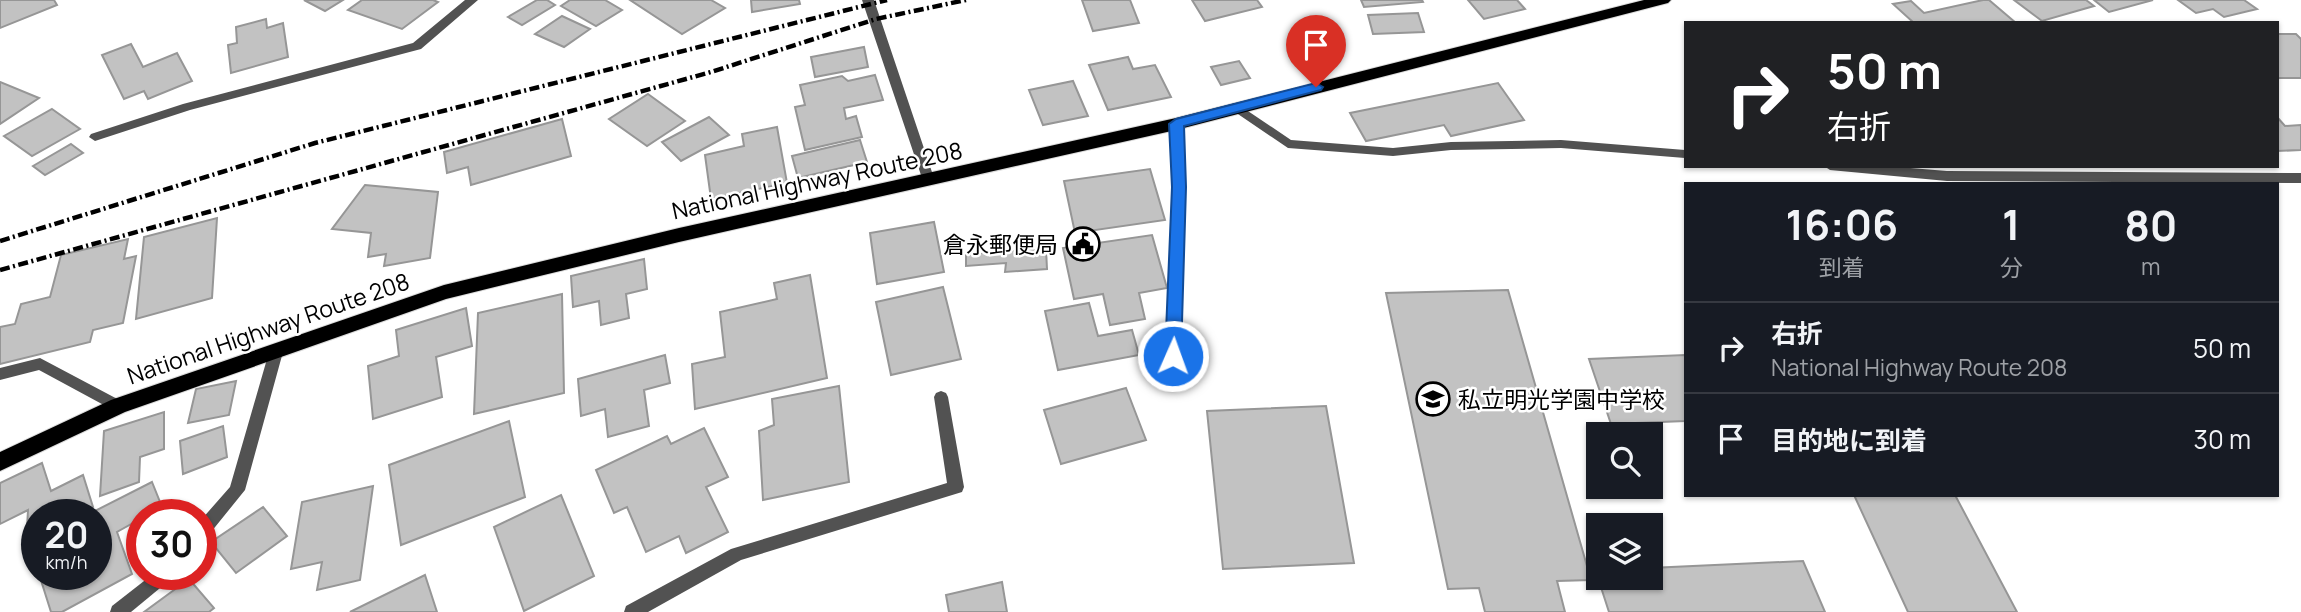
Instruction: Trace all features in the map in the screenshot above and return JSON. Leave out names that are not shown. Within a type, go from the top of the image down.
[{"type":"highway","name":"National Highway Route 208","points":[[0,462],[118,406],[444,292],[679,235],[1176,124],[1663,0]]},
{"type":"street","points":[[95,137],[187,107],[417,46],[472,0]]},
{"type":"street","points":[[868,0],[929,181]]},
{"type":"street","points":[[1236,107],[1288,144],[1393,152],[1451,146],[1561,144],[1684,154]]},
{"type":"street","points":[[1173,356],[1179,187],[1176,124]]},
{"type":"street","points":[[1853,168],[1947,176],[2301,178]]},
{"type":"street","points":[[217,513],[237,490],[276,352]]},
{"type":"street","points":[[0,374],[40,364],[118,406]]},
{"type":"street","points":[[632,612],[737,554],[956,486],[941,397]]},
{"type":"street","points":[[118,612],[145,590]]},
{"type":"building","points":[[0,0],[54,0],[57,5],[0,28]]},
{"type":"building","points":[[304,0],[343,0],[325,11]]},
{"type":"building","points":[[362,0],[438,2],[402,29],[348,10]]},
{"type":"building","points":[[537,0],[547,0],[555,5],[522,25],[508,17]]},
{"type":"building","points":[[570,0],[605,0],[622,10],[596,26],[561,6]]},
{"type":"building","points":[[630,0],[711,0],[725,8],[682,34]]},
{"type":"building","points":[[751,0],[799,0],[800,4],[752,12]]},
{"type":"building","points":[[1082,0],[1130,0],[1139,23],[1093,31]]},
{"type":"building","points":[[1192,0],[1257,0],[1262,7],[1205,21]]},
{"type":"building","points":[[1361,0],[1422,0],[1423,2],[1364,7]]},
{"type":"building","points":[[1468,0],[1517,0],[1525,9],[1484,19]]},
{"type":"building","points":[[1989,0],[2014,21],[1912,21],[1893,4],[1911,1],[1924,13]]},
{"type":"building","points":[[2014,0],[2086,0],[2094,6],[2042,21]]},
{"type":"building","points":[[2094,0],[2153,0],[2109,12]]},
{"type":"building","points":[[2178,0],[2244,0],[2257,9],[2224,17],[2213,9],[2196,13]]},
{"type":"building","points":[[1418,13],[1424,32],[1373,34],[1368,15]]},
{"type":"building","points":[[562,16],[590,29],[564,47],[535,34]]},
{"type":"building","points":[[266,19],[267,28],[283,23],[288,57],[231,73],[228,45],[237,43],[236,27]]},
{"type":"building","points":[[2279,34],[2296,34],[2301,39],[2301,78],[2279,78]]},
{"type":"building","points":[[131,44],[143,67],[177,53],[192,81],[148,99],[144,91],[124,99],[102,55]]},
{"type":"building","points":[[864,47],[868,67],[815,77],[811,57]]},
{"type":"building","points":[[1128,57],[1133,69],[1155,65],[1171,97],[1108,110],[1089,65]]},
{"type":"building","points":[[1239,61],[1250,78],[1221,85],[1211,67]]},
{"type":"building","points":[[875,75],[883,100],[844,108],[846,119],[856,116],[862,137],[805,150],[795,107],[805,105],[800,85],[842,76],[848,81]]},
{"type":"building","points":[[1073,81],[1088,116],[1043,125],[1029,90]]},
{"type":"building","points":[[0,82],[39,98],[0,124]]},
{"type":"building","points":[[1498,83],[1524,120],[1451,136],[1444,125],[1366,141],[1350,113]]},
{"type":"building","points":[[648,94],[685,121],[647,146],[609,119]]},
{"type":"building","points":[[52,109],[80,129],[32,156],[4,136]]},
{"type":"building","points":[[709,117],[729,135],[681,161],[662,142]]},
{"type":"building","points":[[562,119],[571,156],[471,185],[468,167],[447,173],[444,152]]},
{"type":"building","points":[[2279,119],[2285,126],[2301,125],[2301,150],[2279,151]]},
{"type":"building","points":[[777,127],[787,183],[711,199],[705,155],[744,146],[742,134]]},
{"type":"building","points":[[860,140],[867,162],[798,178],[792,156]]},
{"type":"building","points":[[71,144],[83,153],[45,175],[33,166]]},
{"type":"building","points":[[1150,169],[1165,220],[1075,233],[1064,181]]},
{"type":"building","points":[[365,185],[438,192],[430,258],[384,266],[386,254],[368,257],[371,233],[332,229]]},
{"type":"building","points":[[217,218],[212,298],[136,319],[144,237]]},
{"type":"building","points":[[934,222],[944,272],[877,284],[870,233]]},
{"type":"building","points":[[1152,235],[1167,288],[1139,293],[1145,319],[1110,325],[1103,294],[1074,299],[1063,248]]},
{"type":"building","points":[[128,239],[124,259],[136,256],[123,323],[93,330],[90,342],[0,364],[0,327],[15,324],[21,304],[50,297],[61,255]]},
{"type":"building","points":[[1046,249],[1047,269],[1005,272],[1006,263],[966,266],[966,254]]},
{"type":"building","points":[[644,259],[647,289],[626,294],[629,318],[601,325],[599,301],[573,307],[571,276]]},
{"type":"building","points":[[810,275],[827,378],[695,409],[692,364],[725,357],[720,312],[777,299],[774,283]]},
{"type":"building","points":[[943,287],[961,359],[891,375],[876,302]]},
{"type":"building","points":[[1508,290],[1586,563],[1586,580],[1557,581],[1565,612],[1485,612],[1479,588],[1448,589],[1386,293]]},
{"type":"building","points":[[562,294],[564,393],[474,414],[478,313]]},
{"type":"building","points":[[1089,303],[1098,336],[1132,330],[1139,355],[1058,370],[1045,311]]},
{"type":"building","points":[[466,308],[472,346],[436,357],[442,397],[373,419],[368,366],[399,356],[396,330]]},
{"type":"building","points":[[665,355],[670,383],[644,390],[649,426],[608,437],[605,409],[581,416],[578,379]]},
{"type":"building","points":[[1684,355],[1684,421],[1610,422],[1589,359]]},
{"type":"building","points":[[236,381],[229,415],[188,423],[196,389]]},
{"type":"building","points":[[839,386],[849,482],[763,500],[759,431],[774,425],[772,399]]},
{"type":"building","points":[[1126,388],[1146,440],[1061,464],[1044,410]]},
{"type":"building","points":[[1326,406],[1354,563],[1223,569],[1207,411]]},
{"type":"building","points":[[164,412],[164,449],[140,457],[139,482],[100,496],[104,431]]},
{"type":"building","points":[[509,421],[525,497],[401,545],[389,465]]},
{"type":"building","points":[[223,426],[227,457],[183,474],[180,441]]},
{"type":"building","points":[[704,428],[728,477],[706,487],[728,532],[686,553],[679,536],[646,552],[627,507],[614,513],[596,470],[667,436],[671,444]]},
{"type":"building","points":[[42,463],[51,491],[83,475],[90,499],[21,499],[21,514],[0,524],[0,483]]},
{"type":"building","points":[[152,482],[159,499],[126,499],[126,527],[117,532],[126,557],[126,577],[112,585],[112,502]]},
{"type":"building","points":[[373,486],[360,580],[317,590],[322,562],[291,569],[302,502]]},
{"type":"building","points":[[561,495],[594,576],[524,611],[494,527]]},
{"type":"building","points":[[1855,497],[1956,497],[2017,612],[1908,612]]},
{"type":"building","points":[[263,507],[287,536],[236,573],[217,549],[217,538]]},
{"type":"building","points":[[1803,561],[1825,612],[1609,612],[1602,590],[1663,590],[1663,567]]},
{"type":"building","points":[[425,575],[437,612],[350,612]]},
{"type":"building","points":[[1002,582],[1007,612],[949,612],[946,595]]},
{"type":"building","points":[[44,590],[103,590],[62,612],[51,612]]},
{"type":"building","points":[[174,590],[198,590],[214,608],[209,612],[144,612]]},
{"type":"railway","points":[[0,241],[315,143],[887,0]]},
{"type":"railway","points":[[0,270],[711,72],[876,19],[966,0]]},
{"type":"place","name":"倉永郵便局","points":[[1083,244]]},
{"type":"place","name":"私立明光学園中学校","points":[[1433,399]]},
{"type":"route","points":[[1173,356],[1179,187],[1176,124],[1316,87]]}]
